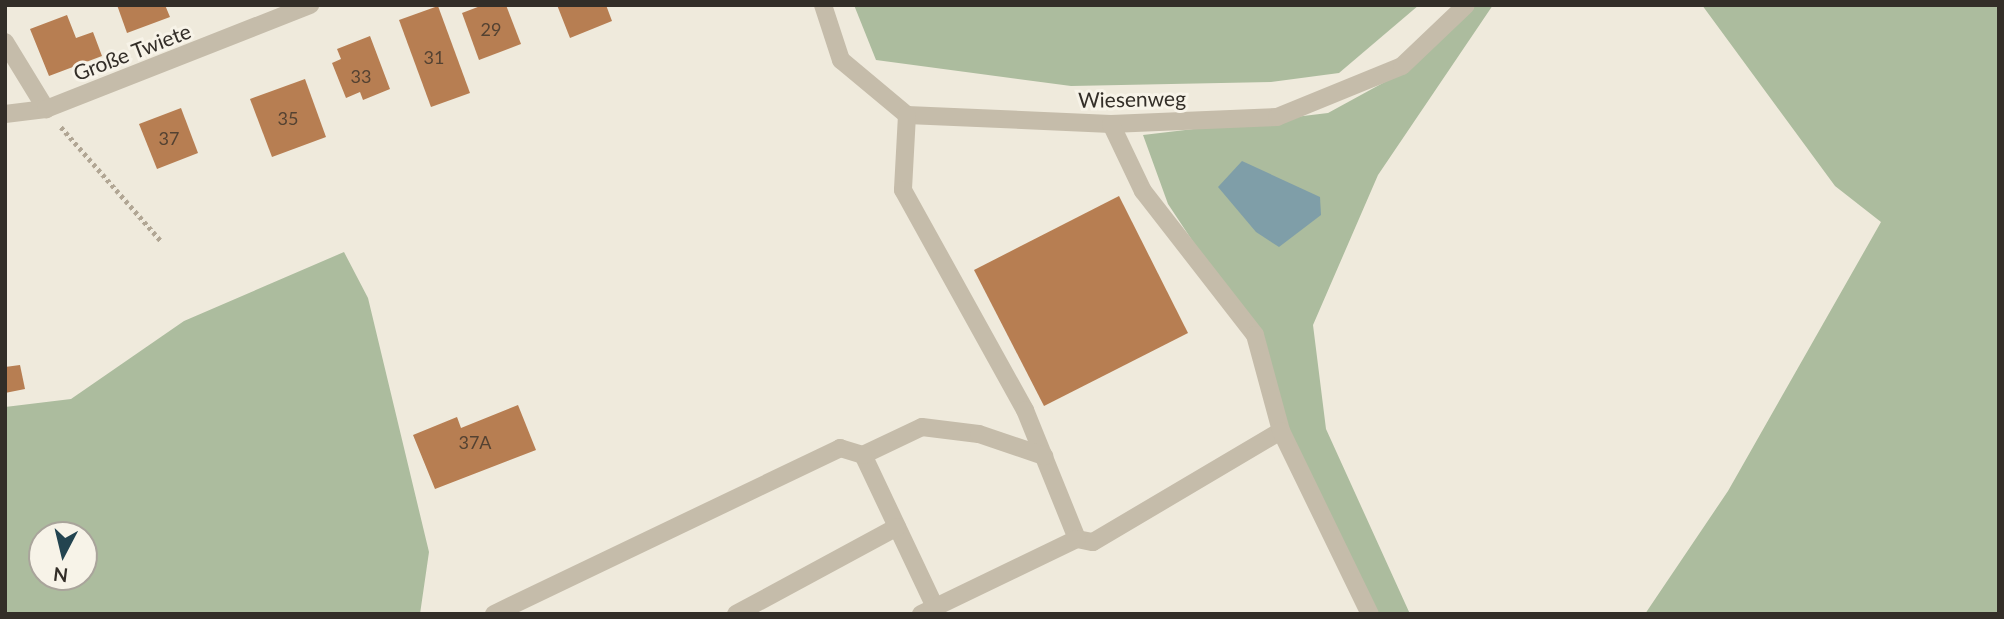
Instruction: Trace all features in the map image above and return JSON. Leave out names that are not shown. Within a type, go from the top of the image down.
[{"type":"street","name":"Große Twiete","points":[[5,114],[46,109],[310,5]]},
{"type":"street","points":[[823,5],[841,60],[907,115],[903,190],[1025,410],[1077,539]]},
{"type":"street","name":"Wiesenweg","points":[[907,115],[1111,124],[1277,117],[1402,66],[1466,5]]},
{"type":"street","points":[[5,42],[46,109]]},
{"type":"street","points":[[1111,124],[1143,191],[1255,335],[1281,431],[1370,614]]},
{"type":"street","points":[[494,614],[840,448],[863,455],[922,427],[979,434],[1044,456]]},
{"type":"street","points":[[863,455],[897,527],[928,610],[1077,539],[1093,542],[1281,431]]},
{"type":"street","points":[[736,614],[897,527]]},
{"type":"path","points":[[46,109],[162,242]]},
{"type":"green space","points":[[854,5],[1419,5],[1339,73],[1271,82],[1071,86],[876,60]]},
{"type":"green space","points":[[1468,5],[1493,5],[1378,175],[1313,325],[1326,429],[1410,614],[1370,614],[1281,431],[1255,335],[1168,204],[1143,135],[1328,113],[1403,72]]},
{"type":"green space","points":[[1702,5],[1999,5],[1999,614],[1645,614],[1728,491],[1881,222],[1835,186]]},
{"type":"green space","points":[[344,252],[368,298],[429,552],[420,614],[5,614],[5,407],[71,399],[184,321]]},
{"type":"water","points":[[1242,161],[1320,197],[1321,215],[1279,247],[1256,232],[1218,187]]},
{"type":"building","points":[[117,5],[165,5],[170,17],[127,33]]},
{"type":"building","points":[[483,5],[506,5],[521,44],[479,60],[462,13]]},
{"type":"building","points":[[557,5],[606,5],[612,21],[570,38]]},
{"type":"building","points":[[438,6],[470,93],[431,107],[399,20]]},
{"type":"building","points":[[67,15],[76,38],[93,32],[102,56],[49,76],[30,29]]},
{"type":"building","points":[[370,36],[390,89],[363,100],[360,92],[346,98],[332,63],[341,59],[337,49]]},
{"type":"building","points":[[305,79],[326,137],[272,157],[250,99]]},
{"type":"building","points":[[181,108],[198,153],[157,169],[139,124]]},
{"type":"building","points":[[1119,196],[1188,333],[1044,406],[974,270]]},
{"type":"building","points":[[20,365],[25,389],[5,393],[5,367]]},
{"type":"building","points":[[518,405],[536,450],[435,489],[413,435],[457,417],[461,428]]}]
